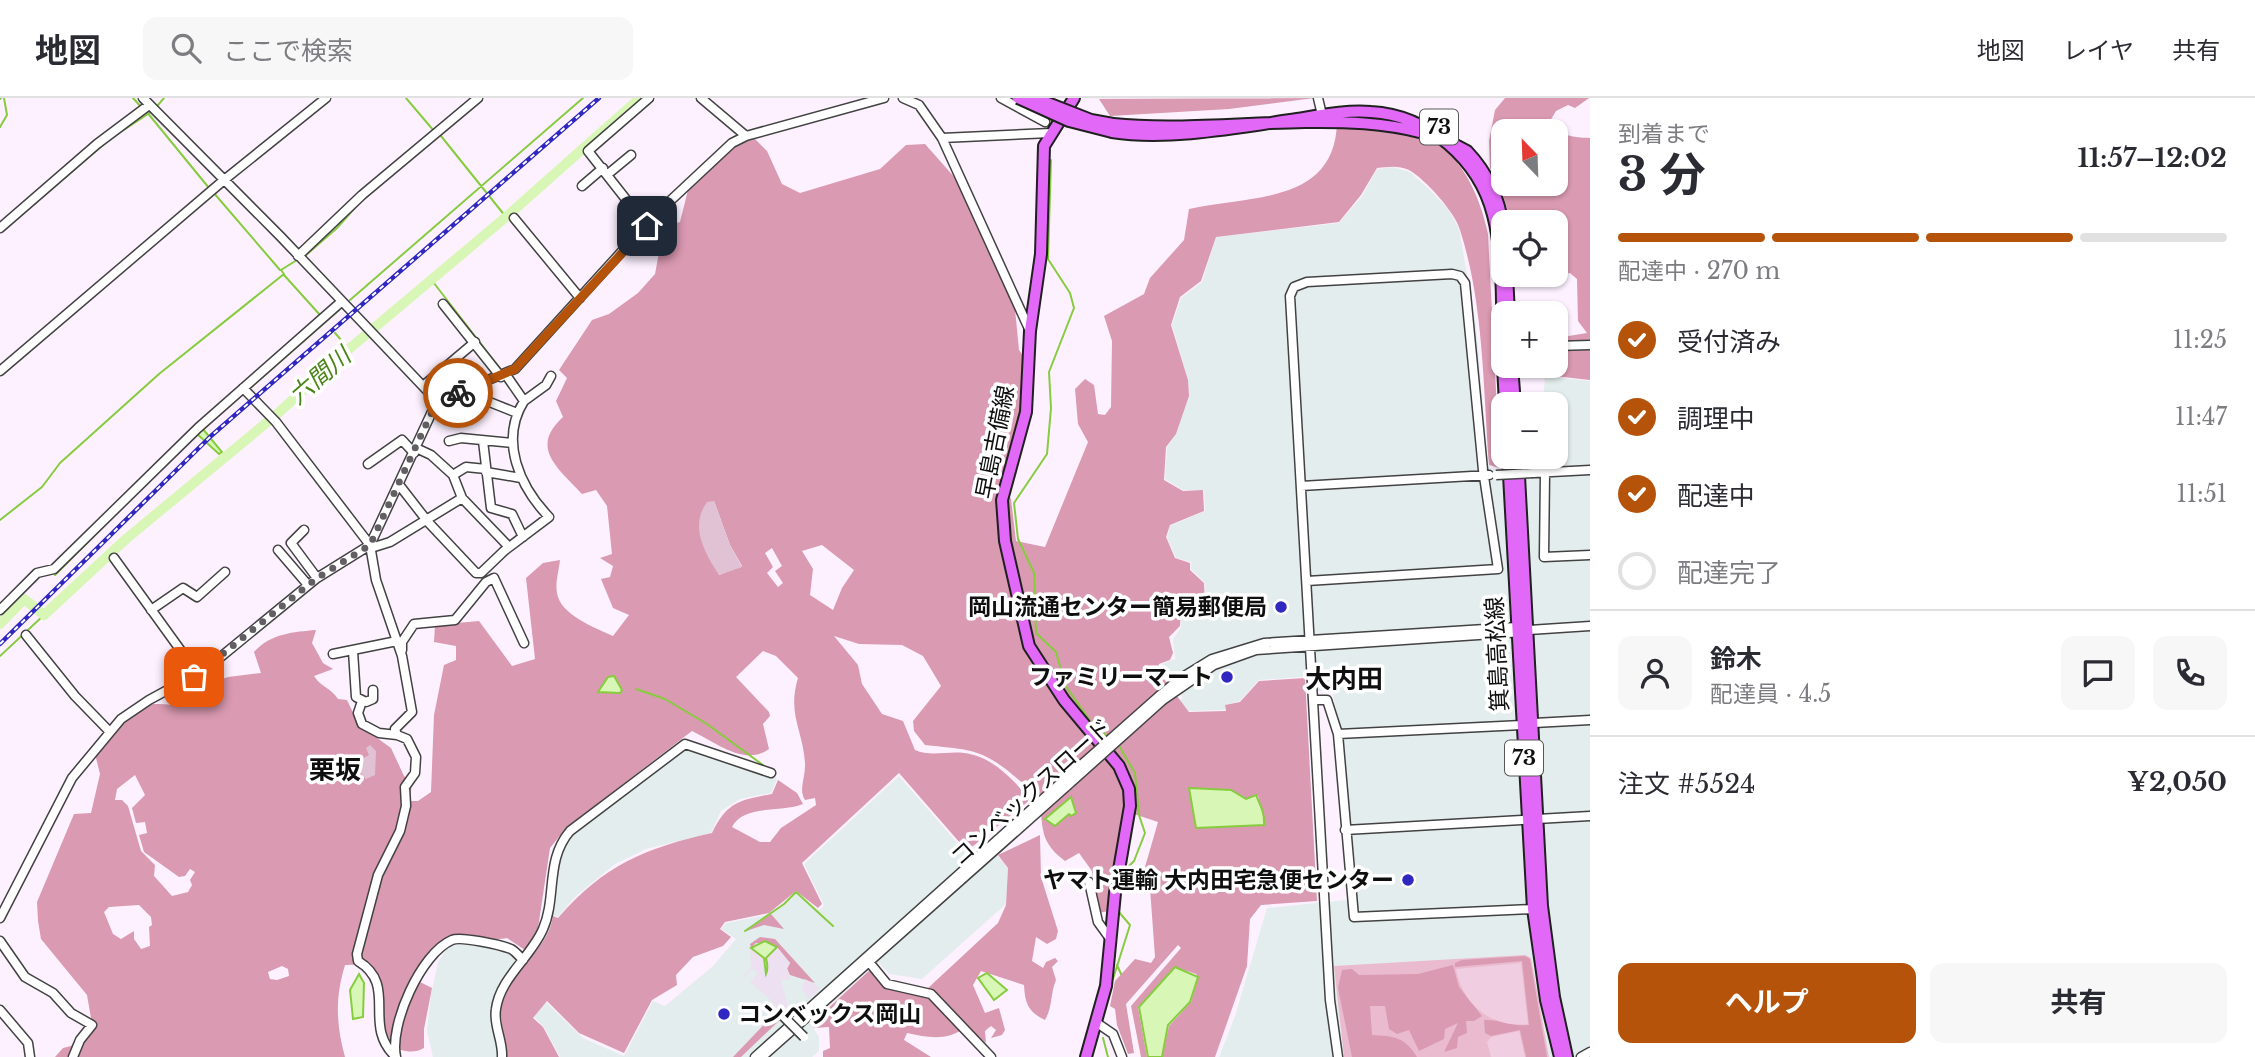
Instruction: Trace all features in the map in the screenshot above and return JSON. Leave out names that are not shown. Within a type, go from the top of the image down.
[{"type":"main road","name":"73","points":[[1017,98],[1069,121],[1170,133],[1320,106],[1364,103],[1384,105],[1434,123],[1460,144],[1487,177],[1497,210]]},
{"type":"main road","name":"73","points":[[1035,98],[1113,128]]},
{"type":"main road","name":"早島吉備線","points":[[1074,98],[1048,133],[1043,153],[1041,254],[1030,331],[1027,412],[1002,500],[1005,541],[1024,630],[1034,658],[1119,766],[1129,789],[1130,806],[1115,893],[1106,986],[1086,1057]]},
{"type":"main road","name":"73","points":[[1320,106],[1393,115],[1425,128],[1464,159],[1481,186],[1493,215],[1500,301]]},
{"type":"main road","name":"箕島高松線","points":[[1509,469],[1517,631],[1528,724]]},
{"type":"main road","name":"箕島高松線","points":[[1519,469],[1529,630],[1528,724],[1533,819],[1533,909],[1546,1000],[1560,1057]]},
{"type":"main road","name":"箕島高松線","points":[[1533,819],[1548,955],[1567,1057]]},
{"type":"street","points":[[0,371],[212,190],[326,98]]},
{"type":"street","points":[[298,256],[362,195],[478,98]]},
{"type":"street","points":[[647,226],[589,151],[649,98]]},
{"type":"street","points":[[701,98],[746,136]]},
{"type":"street","points":[[835,98],[838,108]]},
{"type":"street","points":[[370,547],[437,401],[503,376],[720,151],[746,136],[838,108],[884,98]]},
{"type":"street","points":[[903,98],[919,105],[942,138],[1030,331]]},
{"type":"street","points":[[1001,98],[1045,122]]},
{"type":"street","points":[[942,138],[1048,133],[1042,98]]},
{"type":"street","points":[[0,228],[96,144],[145,106],[224,180],[437,401]]},
{"type":"street","points":[[582,186],[631,155]]},
{"type":"street","points":[[514,218],[580,298]]},
{"type":"street","points":[[1307,581],[1499,569],[1484,475],[1463,279],[1452,274],[1307,282],[1294,287],[1290,296],[1330,1000],[1338,1057]]},
{"type":"street","points":[[2,606],[37,573],[54,569],[176,449],[245,391],[341,302]]},
{"type":"street","points":[[443,304],[524,401]]},
{"type":"street","points":[[423,386],[475,342]]},
{"type":"street","points":[[1568,346],[1590,345]]},
{"type":"street","points":[[476,573],[481,573],[509,547],[550,517],[529,496],[513,443],[517,413],[524,401],[546,385],[551,376]]},
{"type":"street","points":[[480,385],[487,401],[517,413]]},
{"type":"street","points":[[245,391],[276,422],[370,547],[376,580],[402,656],[412,712],[395,726],[397,735]]},
{"type":"street","points":[[449,441],[461,438],[513,443]]},
{"type":"street","points":[[368,464],[402,440],[415,450],[431,455],[453,475],[462,498],[509,547]]},
{"type":"street","points":[[483,441],[491,508],[512,514],[523,537]]},
{"type":"street","points":[[453,475],[466,467],[522,478]]},
{"type":"street","points":[[1301,486],[1590,470]]},
{"type":"street","points":[[1545,472],[1544,557],[1590,555]]},
{"type":"street","points":[[400,486],[425,519],[486,582]]},
{"type":"street","points":[[0,918],[72,778],[109,732],[149,700],[200,673],[317,578],[370,547],[390,542],[462,498]]},
{"type":"street","points":[[304,530],[291,543],[317,578]]},
{"type":"street","points":[[278,551],[308,585]]},
{"type":"street","points":[[114,558],[200,673]]},
{"type":"street","points":[[151,610],[183,588],[197,597],[225,572]]},
{"type":"street","points":[[402,656],[402,642],[414,624],[455,620],[486,582],[494,578],[524,643]]},
{"type":"street","name":"コンベックスロード","points":[[763,1057],[1194,669],[1230,651],[1271,641],[1310,642],[1590,626]]},
{"type":"street","points":[[26,635],[75,696],[109,732]]},
{"type":"street","points":[[334,654],[397,641]]},
{"type":"street","points":[[353,651],[356,697],[362,701],[373,699],[373,690]]},
{"type":"street","points":[[1313,700],[1327,700],[1338,734],[1352,913],[1358,919],[1533,909]]},
{"type":"street","points":[[362,701],[358,713],[362,724],[379,733],[407,739],[416,757],[415,773],[405,787],[406,806],[400,831],[378,875],[357,954],[358,961],[370,967],[375,977],[381,1009],[379,1035],[396,1057]]},
{"type":"street","points":[[1338,734],[1590,720]]},
{"type":"street","points":[[502,1057],[496,1008],[503,988],[545,924],[555,861],[561,842],[682,745],[695,746],[771,774]]},
{"type":"street","name":"コンベックスロード","points":[[755,1057],[1065,784]]},
{"type":"street","points":[[1345,830],[1590,816]]},
{"type":"street","points":[[1089,882],[1098,922],[1111,940]]},
{"type":"street","points":[[396,1057],[393,1039],[398,1020],[412,987],[443,945],[456,938],[469,939],[513,950],[524,958]]},
{"type":"street","points":[[0,941],[25,977],[53,993],[71,1013],[92,1025],[80,1040],[73,1057]]},
{"type":"street","points":[[869,962],[887,984],[931,993],[991,1057]]},
{"type":"street","points":[[0,1010],[28,1043],[30,1057]]},
{"type":"street","points":[[782,1015],[805,1036]]},
{"type":"street","points":[[1097,1023],[1113,1034],[1122,1057]]},
{"type":"street","points":[[1581,1057],[1590,1052]]},
{"type":"shaded area","points":[[1314,98],[1229,109],[1110,116],[1099,99],[1080,99]]},
{"type":"shaded area","points":[[1505,98],[1589,98],[1575,108],[1568,105],[1556,111],[1551,119],[1493,119],[1495,110]]},
{"type":"shaded area","points":[[1337,122],[1388,129],[1433,141],[1446,150],[1466,175],[1480,204],[1488,234],[1491,378],[1495,378],[1496,392],[1491,392],[1491,466],[1478,317],[1468,258],[1460,230],[1446,205],[1416,174],[1401,167],[1377,168],[1361,195],[1339,222],[1216,237],[1201,281],[1180,297],[1171,325],[1188,380],[1189,396],[1176,434],[1166,447],[1164,480],[1183,491],[1203,490],[1204,511],[1170,525],[1166,537],[1175,558],[1190,563],[1190,570],[1204,583],[1205,604],[1192,610],[1181,610],[1180,626],[1169,637],[1173,653],[1170,660],[1159,664],[1158,671],[1189,712],[1226,711],[1225,705],[1240,702],[1259,681],[1305,678],[1317,901],[1261,905],[1250,919],[1247,966],[1215,1057],[1162,1057],[1169,1026],[1191,1002],[1198,978],[1196,974],[1175,967],[1138,1007],[1147,1057],[1141,1057],[1131,1006],[1181,948],[1178,945],[1126,1004],[1134,1053],[1128,1054],[1117,1025],[1115,1009],[1110,1006],[1115,981],[1135,959],[1151,963],[1155,957],[1150,888],[1145,867],[1158,822],[1137,815],[1122,814],[1109,911],[1098,913],[1092,871],[1079,853],[1065,861],[1049,844],[1043,829],[1039,804],[1032,790],[985,756],[965,750],[925,745],[914,731],[913,721],[941,686],[923,656],[902,645],[859,644],[834,636],[858,665],[862,684],[882,714],[903,721],[915,750],[927,753],[964,753],[984,759],[1009,777],[1030,800],[967,851],[899,773],[802,863],[822,904],[818,908],[796,891],[769,913],[725,922],[720,929],[731,937],[723,946],[693,957],[676,975],[677,985],[652,1000],[624,1053],[579,1033],[547,1001],[533,1018],[543,1027],[559,1057],[506,1057],[501,1017],[502,1001],[517,973],[545,938],[553,916],[558,918],[592,884],[609,872],[627,861],[666,845],[712,833],[723,815],[735,804],[772,794],[778,780],[797,793],[803,804],[754,812],[745,815],[732,827],[760,842],[770,842],[781,828],[816,805],[815,798],[805,800],[802,792],[804,751],[794,702],[798,678],[776,656],[763,651],[736,677],[769,712],[770,716],[763,724],[769,749],[760,754],[740,754],[692,731],[566,828],[550,848],[538,928],[525,950],[507,938],[462,934],[446,938],[434,950],[418,981],[432,988],[424,1029],[424,1048],[418,1051],[398,1049],[384,1035],[380,986],[370,964],[345,965],[338,1011],[345,1057],[55,1057],[63,1048],[71,1046],[91,1018],[87,995],[41,939],[37,902],[74,814],[91,813],[100,774],[95,754],[139,710],[154,704],[189,705],[209,699],[203,686],[228,677],[261,673],[254,652],[268,641],[283,635],[316,630],[312,643],[323,663],[333,669],[314,676],[338,699],[347,700],[359,725],[391,748],[404,776],[412,782],[410,801],[418,801],[431,792],[434,715],[444,665],[456,660],[456,646],[434,642],[435,625],[479,621],[512,666],[535,659],[526,578],[543,563],[560,560],[557,593],[565,608],[572,614],[613,636],[629,615],[613,608],[601,579],[610,577],[613,566],[600,558],[612,554],[607,506],[596,490],[582,494],[556,466],[548,448],[548,438],[563,417],[556,401],[567,378],[559,370],[592,320],[609,314],[638,293],[655,274],[663,231],[668,225],[680,222],[688,190],[738,143],[752,136],[767,151],[782,184],[800,193],[880,169],[906,145],[925,144],[956,179],[1015,309],[1019,350],[1026,360],[1022,413],[1002,484],[1011,499],[1016,541],[1045,547],[1088,442],[1078,424],[1075,389],[1085,379],[1094,385],[1098,414],[1105,415],[1111,407],[1112,341],[1104,316],[1144,294],[1150,278],[1184,240],[1189,209],[1285,191],[1305,182],[1321,169],[1333,149]],"holes":[[[714,501],[730,545],[742,566],[719,575]],[[822,545],[854,570],[842,588],[833,610],[810,595],[813,569],[802,551]],[[772,548],[782,566],[775,571],[783,583],[778,587],[767,573],[773,567],[765,553]],[[135,775],[145,795],[132,808],[136,823],[145,822],[147,833],[139,835],[144,852],[179,877],[185,876],[190,869],[195,872],[188,892],[172,896],[154,876],[155,865],[141,851],[128,806],[122,800],[115,800],[117,789]],[[1189,788],[1231,790],[1245,799],[1258,796],[1264,825],[1196,828]],[[139,905],[151,917],[150,946],[141,949],[134,939],[134,931],[121,939],[113,934],[104,912],[109,907]],[[282,966],[288,969],[289,976],[270,979],[268,972]]]},
{"type":"shaded area","points":[[1491,131],[1491,170],[1489,141]]},
{"type":"shaded area","points":[[1568,135],[1590,138],[1590,380],[1568,378],[1568,348],[1580,347],[1582,341],[1568,341],[1568,336],[1587,333],[1578,321],[1577,279],[1568,273],[1568,210],[1507,210],[1503,196],[1568,196]]},
{"type":"shaded area","points":[[1393,167],[1410,172],[1449,210],[1459,229],[1476,325],[1488,465],[1491,469],[1568,469],[1568,392],[1544,392],[1545,378],[1590,381],[1590,1057],[1219,1057],[1235,1016],[1267,908],[1356,899],[1343,743],[1332,691],[1318,691],[1317,676],[1259,680],[1240,701],[1225,705],[1225,710],[1189,711],[1179,701],[1183,698],[1164,674],[1162,664],[1175,659],[1173,639],[1181,627],[1181,610],[1192,610],[1206,604],[1205,583],[1191,569],[1191,562],[1176,558],[1167,538],[1170,526],[1205,511],[1204,490],[1183,490],[1165,479],[1167,447],[1176,434],[1189,396],[1188,380],[1172,325],[1181,298],[1202,282],[1216,237],[1339,223],[1362,196],[1377,169]]},
{"type":"shaded area","points":[[202,428],[222,452],[219,454],[196,433]]},
{"type":"shaded area","points":[[714,501],[730,545],[742,567],[719,575],[704,549],[699,530],[702,511],[707,502]]},
{"type":"shaded area","points":[[614,676],[622,690],[620,693],[598,692],[608,677]]},
{"type":"shaded area","points":[[685,739],[768,768],[777,779],[771,793],[740,799],[721,811],[711,833],[646,849],[615,864],[576,896],[558,917],[552,915],[543,940],[502,995],[498,1018],[505,1057],[433,1057],[427,1030],[431,995],[438,962],[447,948],[466,942],[511,950],[518,961],[540,928],[555,844],[567,830]]},
{"type":"shaded area","points":[[370,745],[376,751],[375,775],[366,779],[353,764],[369,755],[366,748]]},
{"type":"shaded area","points":[[899,776],[966,853],[983,839],[1008,868],[1006,904],[922,979],[889,974],[878,962],[810,1023],[819,1037],[819,1051],[812,1057],[560,1057],[543,1026],[534,1017],[546,1002],[583,1038],[624,1056],[653,1001],[665,1006],[713,966],[736,939],[721,929],[726,923],[771,914],[795,893],[819,910],[824,905],[804,864]]},
{"type":"shaded area","points":[[1189,788],[1231,790],[1246,799],[1256,795],[1263,813],[1264,825],[1196,828]]},
{"type":"shaded area","points":[[1071,797],[1076,813],[1071,816],[1069,814],[1055,826],[1045,819]]},
{"type":"shaded area","points":[[1040,835],[1041,877],[1058,931],[1056,939],[1047,944],[1036,937],[1032,961],[1043,968],[1046,962],[1055,958],[1058,961],[1052,967],[1056,980],[1045,1020],[1028,1006],[1024,985],[981,971],[973,985],[985,1013],[999,1008],[1005,1030],[1002,1035],[991,1038],[996,1030],[991,1026],[985,1031],[986,1043],[966,1027],[952,1035],[938,1037],[907,1033],[904,1040],[931,1057],[823,1057],[823,1051],[830,1048],[829,1027],[814,1028],[812,1023],[872,968],[888,986],[927,989],[998,923],[1006,905],[1008,868],[998,855]]},
{"type":"shaded area","points":[[771,914],[784,929],[764,925],[746,931]]},
{"type":"shaded area","points":[[760,937],[775,939],[815,983],[790,975],[787,969],[790,963],[775,945],[756,943],[751,948],[750,944]]},
{"type":"shaded area","points":[[765,941],[777,947],[766,958],[766,974],[764,958],[751,948]]},
{"type":"shaded area","points":[[750,946],[764,958],[766,965],[766,958],[777,947],[790,963],[787,968],[791,979],[781,980],[788,1007],[783,1013],[778,1008],[774,1012],[771,1010],[775,1004],[750,982],[758,973],[753,969],[739,981],[751,968]]},
{"type":"shaded area","points":[[1525,955],[1531,958],[1549,1057],[1344,1057],[1334,966]]},
{"type":"shaded area","points":[[1525,956],[1530,959],[1547,1057],[1526,1057],[1520,1030],[1491,1036],[1485,1033],[1484,1020],[1529,1025],[1522,961],[1455,967],[1455,963],[1462,960]]},
{"type":"shaded area","points":[[1521,963],[1528,1024],[1502,1022],[1481,1012],[1465,993],[1456,969]]},
{"type":"shaded area","points":[[1453,965],[1459,987],[1482,1016],[1474,1021],[1466,1021],[1467,1033],[1458,1037],[1457,1048],[1444,1052],[1458,1023],[1445,1029],[1444,1039],[1419,1051],[1409,1030],[1397,1034],[1389,1029],[1385,1006],[1370,1006],[1372,1035],[1398,1039],[1408,1045],[1417,1057],[1352,1057],[1338,988],[1342,970],[1352,969],[1359,975],[1418,974]]},
{"type":"shaded area","points":[[1175,967],[1198,977],[1190,1002],[1168,1025],[1162,1057],[1148,1057],[1139,1007]]},
{"type":"shaded area","points":[[987,973],[1007,990],[994,1000],[978,978]]},
{"type":"shaded area","points":[[359,974],[364,983],[363,1017],[353,1019],[350,990]]},
{"type":"shaded area","points":[[805,979],[820,988],[809,999],[802,989]]},
{"type":"shaded area","points":[[776,1012],[782,1018],[741,1057],[733,1057]]},
{"type":"shaded area","points":[[1519,1031],[1525,1057],[1491,1057],[1487,1042],[1491,1037]]},
{"type":"waterway","points":[[0,127],[7,115],[4,98]]},
{"type":"waterway","points":[[133,98],[142,108]]},
{"type":"waterway","points":[[158,105],[164,98]]},
{"type":"waterway","points":[[406,98],[434,131]]},
{"type":"waterway","points":[[350,300],[583,98]]},
{"type":"waterway","name":"六間川","points":[[0,624],[24,599],[44,615],[126,539],[277,414],[640,98]]},
{"type":"waterway","points":[[439,136],[477,104]]},
{"type":"waterway","points":[[146,111],[209,188]]},
{"type":"waterway","points":[[107,141],[151,112]]},
{"type":"waterway","points":[[1049,126],[1050,117]]},
{"type":"waterway","points":[[441,136],[506,217]]},
{"type":"waterway","points":[[33,205],[103,145]]},
{"type":"waterway","points":[[1051,160],[1048,259],[1070,293],[1074,308],[1049,372],[1051,408],[1047,454],[1014,503],[1018,539],[1034,573],[1036,633],[1056,652],[1065,685],[1091,722],[1109,738]]},
{"type":"waterway","points":[[213,192],[280,270]]},
{"type":"waterway","points":[[305,256],[337,228],[362,200]]},
{"type":"waterway","points":[[0,520],[42,487],[60,463],[159,374],[284,274],[281,270],[297,260]]},
{"type":"waterway","points":[[284,275],[320,315]]},
{"type":"waterway","points":[[430,278],[502,371]]},
{"type":"waterway","points":[[248,390],[339,310]]},
{"type":"waterway","points":[[335,333],[349,349]]},
{"type":"waterway","points":[[203,429],[243,394]]},
{"type":"waterway","points":[[175,456],[199,433]]},
{"type":"waterway","points":[[55,575],[131,499]]},
{"type":"waterway","points":[[1,612],[6,619]]},
{"type":"waterway","points":[[0,656],[44,615]]},
{"type":"waterway","points":[[636,689],[665,699],[707,724],[767,768]]},
{"type":"waterway","points":[[1119,746],[1135,773],[1139,815],[1145,833],[1134,861],[1124,871]]},
{"type":"waterway","points":[[1119,902],[1121,890]]},
{"type":"waterway","points":[[745,931],[784,904],[796,892],[833,926]]},
{"type":"waterway","points":[[1113,979],[1130,925],[1118,911]]},
{"type":"waterway","points":[[1117,965],[1121,974]]},
{"type":"waterway","points":[[1103,1038],[1108,1057]]},
{"type":"railway","points":[[0,644],[211,436],[599,98]]},
{"type":"way so far","points":[[194,677],[317,578],[370,545],[400,486],[437,401],[458,393]]},
{"type":"place","name":"岡山流通センター簡易郵便局","points":[[1281,607]]},
{"type":"place","name":"ファミリーマート","points":[[1227,677]]},
{"type":"place","name":"ヤマト運輸 大内田宅急便センター","points":[[1408,880]]},
{"type":"place","name":"コンベックス岡山","points":[[724,1014]]},
{"type":"district","name":"大内田","points":[[1344,679]]},
{"type":"district","name":"栗坂","points":[[335,770]]},
{"type":"route","points":[[458,393],[515,369],[647,226]]}]
